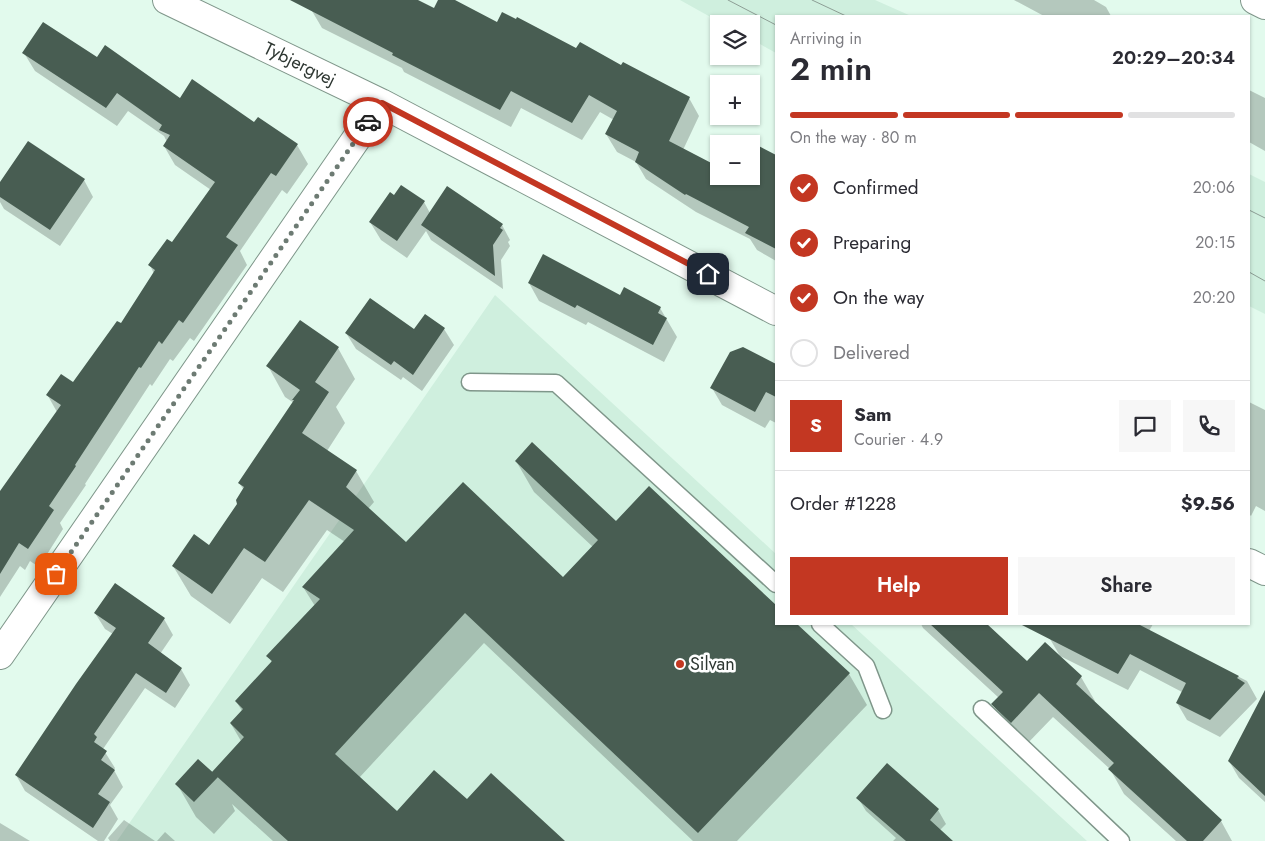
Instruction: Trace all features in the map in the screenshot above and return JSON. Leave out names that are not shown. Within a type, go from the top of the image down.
[{"type":"street","name":"Tybjergvej","points":[[167,0],[382,103],[775,310]]},
{"type":"street","points":[[1256,0],[1265,5]]},
{"type":"street","points":[[0,655],[382,103]]},
{"type":"street","points":[[1250,564],[1265,571]]},
{"type":"lane","points":[[470,382],[556,383],[775,583]]},
{"type":"lane","points":[[821,625],[866,666],[883,710]]},
{"type":"lane","points":[[982,709],[1121,841]]},
{"type":"shaded area","points":[[680,0],[875,0],[909,15],[775,15],[775,52],[760,44],[760,15],[710,15],[710,17]]},
{"type":"shaded area","points":[[1250,174],[1265,182],[1265,314],[1250,306]]},
{"type":"shaded area","points":[[495,295],[775,553],[775,625],[852,625],[1087,841],[117,841]]},
{"type":"building","points":[[290,0],[418,0],[434,8],[438,0],[455,0],[497,22],[502,12],[516,19],[517,17],[576,48],[580,42],[621,65],[623,62],[690,97],[669,141],[710,162],[710,185],[760,185],[760,147],[775,154],[775,248],[745,233],[749,227],[685,195],[635,162],[639,152],[605,134],[617,111],[589,95],[572,123],[511,91],[500,110],[392,55],[393,53]]},
{"type":"building","points":[[43,22],[97,57],[105,45],[180,98],[192,79],[254,122],[258,117],[298,144],[276,176],[271,173],[226,237],[238,245],[183,323],[179,320],[162,344],[159,341],[141,368],[139,367],[49,506],[54,510],[28,549],[19,543],[0,574],[0,491],[61,405],[46,395],[61,374],[73,382],[117,321],[121,323],[155,270],[148,265],[167,239],[172,242],[215,182],[163,146],[170,135],[159,130],[162,125],[117,93],[106,108],[22,53]]},
{"type":"building","points":[[28,141],[85,179],[50,230],[0,197],[0,182]]},
{"type":"building","points":[[401,185],[425,201],[397,241],[369,222],[390,192],[394,195]]},
{"type":"building","points":[[447,186],[503,224],[500,228],[503,230],[493,245],[495,276],[421,225]]},
{"type":"building","points":[[543,254],[620,295],[624,287],[661,307],[658,313],[667,318],[653,345],[577,305],[575,308],[528,283]]},
{"type":"building","points":[[370,298],[414,329],[425,314],[445,328],[413,375],[394,361],[391,365],[345,333]]},
{"type":"building","points":[[300,320],[339,347],[315,382],[329,392],[302,433],[357,470],[346,487],[406,542],[463,482],[563,577],[598,540],[515,461],[532,442],[616,521],[649,486],[775,604],[775,625],[798,625],[850,673],[698,833],[465,613],[335,754],[397,811],[434,770],[467,799],[491,773],[565,841],[288,841],[212,772],[244,737],[230,723],[243,709],[235,701],[272,661],[266,656],[320,599],[302,587],[354,530],[309,500],[265,562],[244,548],[212,594],[172,566],[194,534],[209,545],[237,504],[236,500],[244,487],[238,483],[300,390],[266,366]]},
{"type":"building","points":[[743,347],[775,363],[775,396],[766,392],[755,412],[710,388],[730,352]]},
{"type":"building","points":[[115,583],[165,618],[148,643],[182,668],[166,693],[136,673],[94,734],[97,737],[94,742],[107,751],[101,760],[115,770],[98,794],[110,802],[93,828],[15,775],[116,628],[94,613]]},
{"type":"building","points":[[931,625],[988,625],[1027,661],[1045,642],[1082,676],[1076,684],[1222,820],[1203,841],[1187,841],[1108,769],[1114,763],[1039,693],[1011,723],[991,704],[1003,692]]},
{"type":"building","points":[[1022,625],[1140,625],[1239,676],[1237,678],[1245,683],[1210,720],[1176,703],[1186,683],[1130,654],[1118,674]]},
{"type":"building","points":[[1265,690],[1265,796],[1228,761]]},
{"type":"building","points":[[198,759],[218,777],[194,802],[175,784]]},
{"type":"building","points":[[887,763],[939,809],[930,820],[953,841],[906,841],[856,798]]},
{"type":"tram line","points":[[728,0],[775,24]]},
{"type":"tram line","points":[[812,0],[844,15]]},
{"type":"tram line","points":[[1250,210],[1265,218]]},
{"type":"tram line","points":[[1250,273],[1265,281]]},
{"type":"way so far","points":[[56,574],[368,122]]},
{"type":"place","name":"Silvan","points":[[680,664]]},
{"type":"route","points":[[368,122],[382,103],[708,274]]}]
